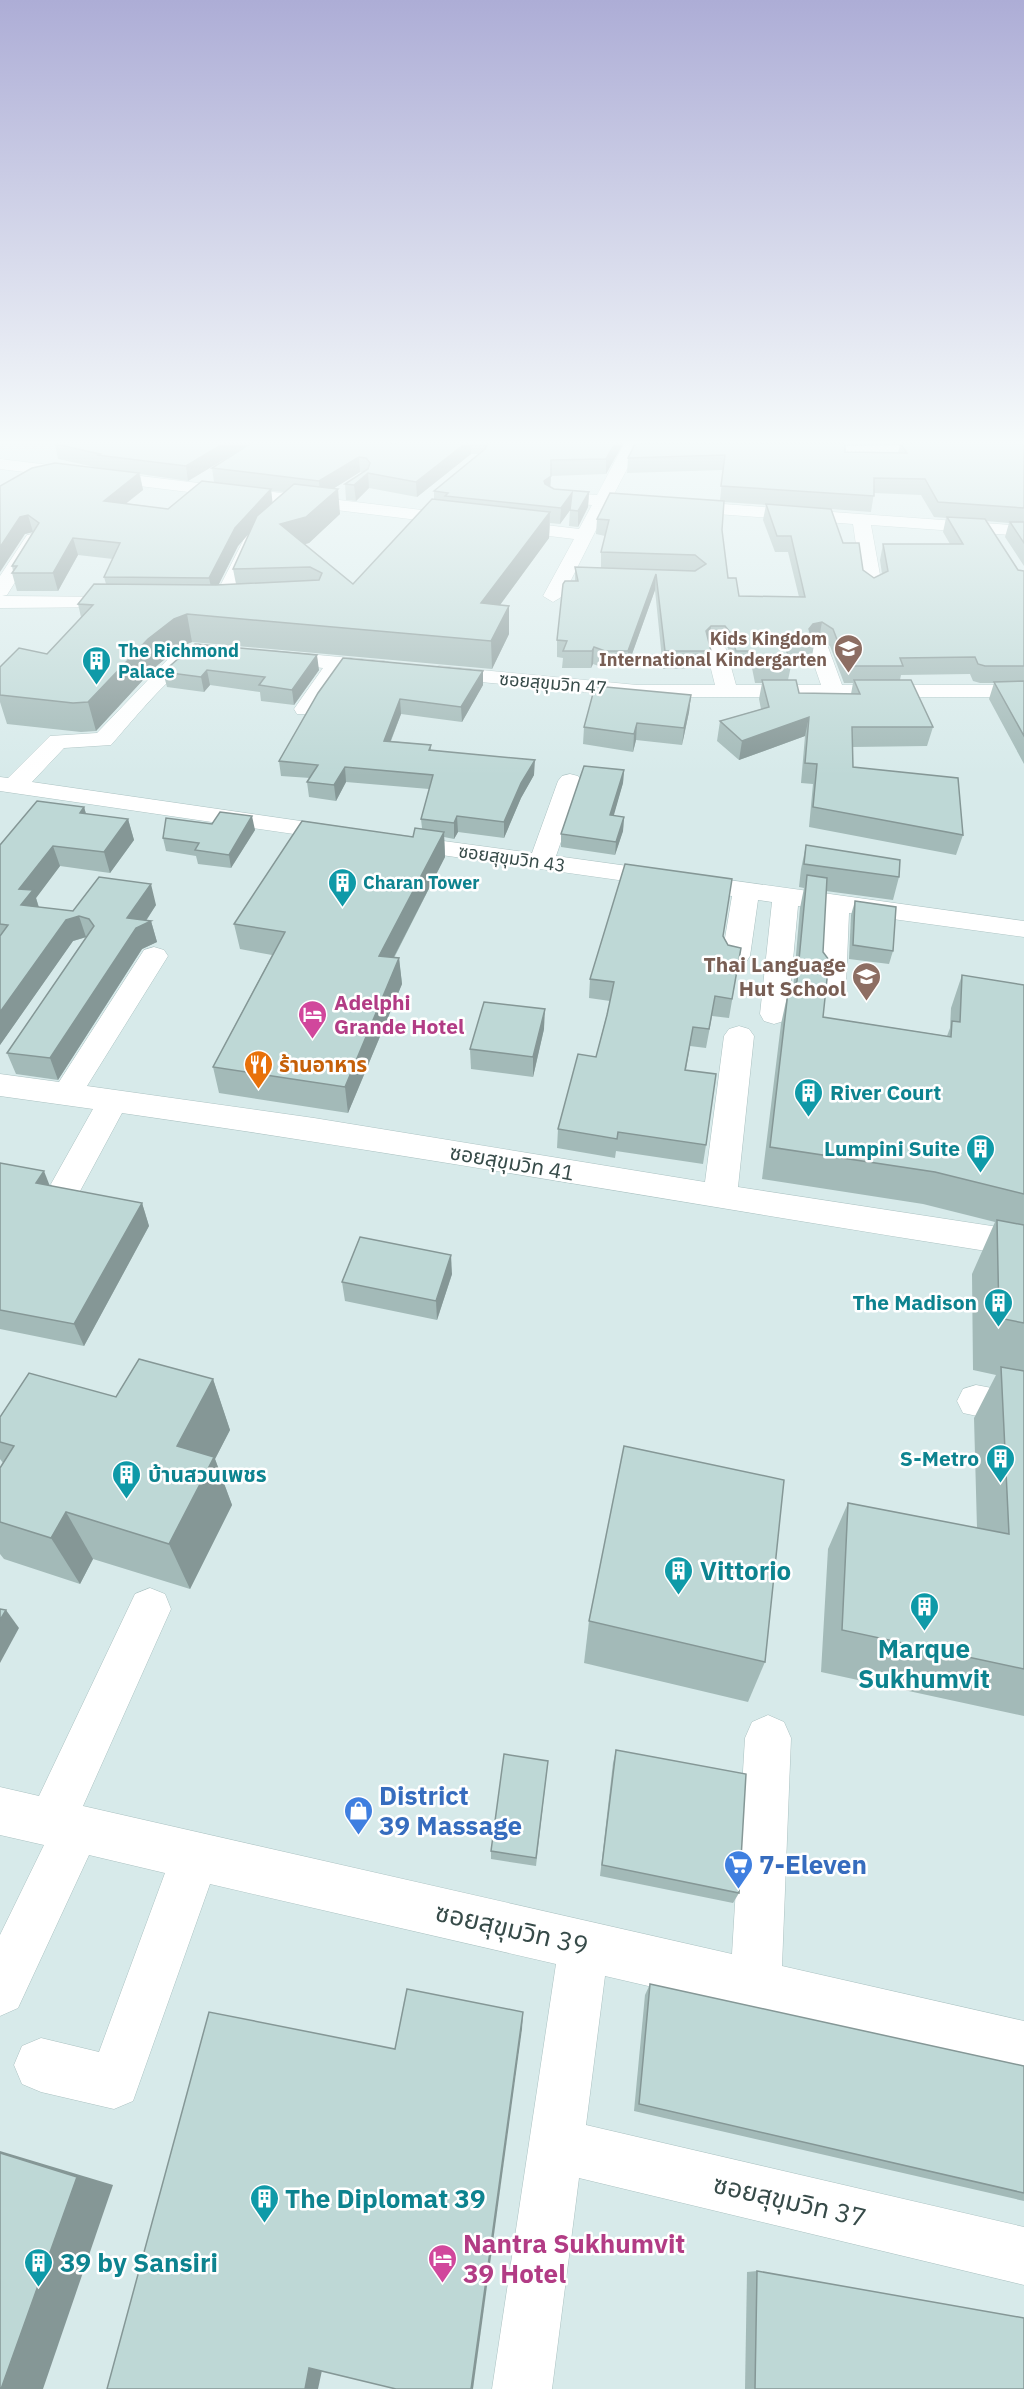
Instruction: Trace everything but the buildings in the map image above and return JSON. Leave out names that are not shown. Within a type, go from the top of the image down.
[{"type":"street","points":[[0,591],[24,553]]},
{"type":"street","points":[[174,603],[230,604],[247,553]]},
{"type":"street","points":[[553,596],[575,553]]},
{"type":"street","points":[[867,553],[872,586]]},
{"type":"street","points":[[563,574],[587,575]]},
{"type":"street","points":[[0,602],[140,603]]},
{"type":"street","points":[[818,647],[834,691]]},
{"type":"street","points":[[716,649],[727,691]]},
{"type":"street","points":[[7,785],[58,741],[103,740],[169,669],[192,650],[219,652]]},
{"type":"street","name":"ซอยสุขุมวิท 47","points":[[254,655],[637,691],[1024,691]]},
{"type":"street","points":[[305,709],[337,663]]},
{"type":"street","points":[[541,862],[570,781]]},
{"type":"street","name":"ซอยสุขุมวิท 43","points":[[7,785],[1024,929]]},
{"type":"street","points":[[736,956],[746,890]]},
{"type":"street","points":[[774,1014],[786,895]]},
{"type":"street","points":[[832,985],[836,902]]},
{"type":"street","points":[[67,1094],[154,956]]},
{"type":"street","points":[[720,1197],[739,1036]]},
{"type":"street","name":"ซอยสุขุมวิท 41","points":[[2,1072],[67,1094],[314,1129],[720,1197],[1024,1244]]},
{"type":"street","points":[[67,1184],[113,1101]]},
{"type":"street","points":[[976,1401],[1024,1410]]},
{"type":"street","points":[[0,1990],[150,1610]]},
{"type":"street","points":[[756,1984],[768,1738]]},
{"type":"street","name":"ซอยสุขุมวิท 39","points":[[0,1811],[1024,2047]]},
{"type":"street","points":[[41,2065],[114,2082],[196,1856]]},
{"type":"street","points":[[522,2389],[584,1944]]},
{"type":"street","name":"ซอยสุขุมวิท 37","points":[[556,2145],[1024,2256]]},
{"type":"shaded area","points":[[0,553],[1024,553],[1024,2389],[0,2389]]},
{"type":"place","name":"Kids Kingdom International Kindergarten","points":[[848,674]]},
{"type":"place","name":"The Richmond Palace","points":[[97,686]]},
{"type":"place","name":"Charan Tower","points":[[342,908]]},
{"type":"place","name":"Thai Language Hut School","points":[[867,1002]]},
{"type":"place","name":"Adelphi Grande Hotel","points":[[313,1040]]},
{"type":"place","name":"ร้านอาหาร","points":[[258,1090]]},
{"type":"place","name":"River Court","points":[[809,1118]]},
{"type":"place","name":"Lumpini Suite","points":[[981,1174]]},
{"type":"place","name":"The Madison","points":[[998,1328]]},
{"type":"place","name":"S-Metro","points":[[1000,1484]]},
{"type":"place","name":"บ้านสวนเพชร","points":[[127,1500]]},
{"type":"place","name":"Vittorio","points":[[679,1596]]},
{"type":"place","name":"Marque Sukhumvit","points":[[924,1632]]},
{"type":"place","name":"District 39 Massage","points":[[358,1836]]},
{"type":"place","name":"7-Eleven","points":[[738,1890]]},
{"type":"place","name":"The Diplomat 39","points":[[264,2224]]},
{"type":"place","name":"Nantra Sukhumvit 39 Hotel","points":[[442,2284]]},
{"type":"place","name":"39 by Sansiri","points":[[39,2288]]}]
